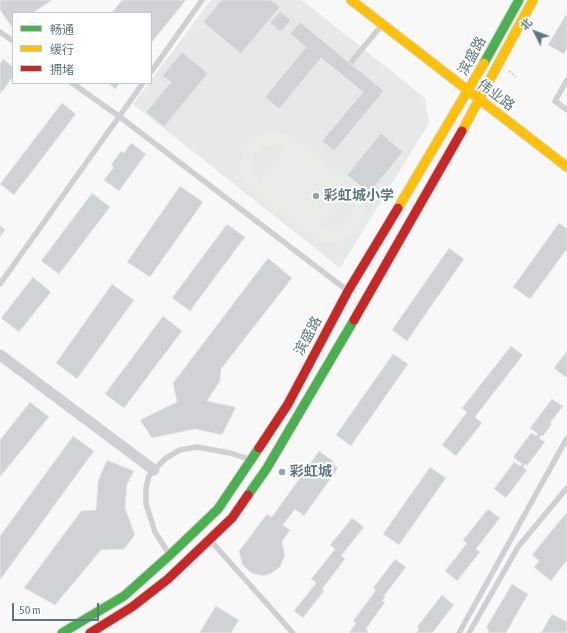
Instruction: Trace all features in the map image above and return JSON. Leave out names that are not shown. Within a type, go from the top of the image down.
[{"type":"main road","name":"伟业路","points":[[351,0],[567,167]]},
{"type":"main road","name":"滨盛路","points":[[62,633],[124,596],[218,509],[288,404],[348,291],[468,91],[519,0]]},
{"type":"main road","name":"滨盛路","points":[[90,633],[132,607],[168,579],[210,540],[232,518],[267,468],[321,378],[479,100],[533,0]]},
{"type":"street","points":[[0,355],[154,470]]},
{"type":"lane","points":[[152,71],[202,0]]},
{"type":"lane","points":[[352,61],[382,24]]},
{"type":"lane","points":[[0,32],[12,40]]},
{"type":"lane","points":[[567,80],[555,101],[567,110]]},
{"type":"lane","points":[[73,84],[120,116],[348,291]]},
{"type":"lane","points":[[0,284],[143,84]]},
{"type":"lane","points":[[459,633],[567,438]]},
{"type":"lane","points":[[170,555],[155,532],[146,504],[146,488],[149,476],[154,470],[166,458],[180,450],[197,447],[230,453],[251,460]]},
{"type":"lane","points":[[469,633],[518,547],[567,488]]},
{"type":"lane","points":[[210,540],[293,633]]},
{"type":"shaded area","name":"彩虹城小学","points":[[211,0],[302,0],[425,98],[429,123],[340,268],[133,104],[148,84],[152,84],[152,79]]},
{"type":"shaded area","points":[[272,132],[287,135],[357,188],[364,201],[364,216],[362,223],[353,235],[339,242],[324,242],[317,240],[247,187],[243,181],[239,167],[242,152],[251,140],[258,136]],"holes":[[[275,144],[286,148],[260,183],[251,167],[254,155],[263,147]],[[344,192],[351,202],[352,214],[350,220],[335,231],[329,231],[318,227]]]},
{"type":"building","points":[[0,0],[52,0],[34,12],[12,12],[12,27],[0,10]]},
{"type":"building","points":[[122,0],[186,0],[152,42],[152,12],[113,12]]},
{"type":"building","points":[[221,0],[271,0],[280,7],[241,54],[203,22]]},
{"type":"building","points":[[280,11],[291,20],[281,32],[270,23]]},
{"type":"building","points":[[567,13],[567,48],[564,54],[548,45]]},
{"type":"building","points":[[300,22],[384,91],[334,151],[322,141],[363,92],[321,58],[279,109],[265,97],[306,47],[290,34]]},
{"type":"building","points":[[182,52],[208,73],[164,127],[146,112],[171,82],[162,76]]},
{"type":"building","points":[[3,59],[12,66],[12,78],[0,94],[0,64]]},
{"type":"building","points":[[109,84],[119,84],[115,89]]},
{"type":"building","points":[[62,103],[76,114],[14,195],[0,184]]},
{"type":"building","points":[[381,133],[403,152],[369,193],[347,175]]},
{"type":"building","points":[[131,143],[146,154],[119,191],[104,180],[114,167],[111,165],[121,151],[124,153]]},
{"type":"building","points":[[180,186],[203,202],[150,277],[127,262]]},
{"type":"building","points":[[92,193],[110,207],[59,274],[41,261]]},
{"type":"building","points":[[559,223],[567,229],[567,249],[530,299],[513,287]]},
{"type":"building","points":[[227,224],[245,237],[190,311],[172,298]]},
{"type":"building","points":[[0,225],[5,230],[0,237]]},
{"type":"building","points":[[449,248],[464,259],[407,341],[392,330]]},
{"type":"building","points":[[268,258],[292,278],[221,369],[220,381],[207,401],[236,407],[222,435],[195,429],[152,438],[140,420],[177,402],[173,383]]},
{"type":"building","points":[[33,277],[51,292],[19,332],[1,318]]},
{"type":"building","points":[[112,284],[134,300],[77,379],[56,363]]},
{"type":"building","points":[[163,316],[182,331],[124,408],[105,394]]},
{"type":"building","points":[[511,346],[523,355],[475,417],[482,423],[456,456],[442,445],[467,412],[462,408]]},
{"type":"building","points":[[567,351],[567,378],[554,368]]},
{"type":"building","points":[[393,354],[408,364],[351,446],[336,435]]},
{"type":"building","points":[[552,399],[563,406],[550,423],[552,424],[543,436],[541,435],[539,438],[545,442],[527,466],[525,464],[523,467],[527,470],[506,498],[494,489],[514,462],[520,466],[522,464],[513,457],[531,433],[536,436],[538,434],[530,428]]},
{"type":"building","points":[[30,402],[49,417],[0,477],[0,440]]},
{"type":"building","points":[[73,436],[94,451],[0,580],[0,536]]},
{"type":"building","points":[[319,451],[333,461],[332,463],[338,468],[304,516],[295,509],[283,525],[290,530],[282,542],[285,555],[280,567],[270,574],[263,576],[251,573],[242,564],[239,551],[267,514],[272,517]]},
{"type":"building","points":[[107,460],[134,471],[127,485],[125,508],[135,535],[124,549],[101,550],[55,605],[24,588],[81,511],[96,510],[98,481]]},
{"type":"building","points":[[430,467],[446,478],[399,545],[383,534]]},
{"type":"building","points":[[488,509],[500,518],[476,549],[480,552],[457,581],[445,571],[467,543],[463,540]]},
{"type":"building","points":[[567,512],[567,560],[551,581],[534,567],[539,561],[532,555]]},
{"type":"building","points":[[352,518],[364,527],[341,556],[345,559],[322,589],[324,591],[303,618],[294,611],[316,583],[311,579],[335,549],[330,545]]},
{"type":"building","points":[[395,559],[406,567],[384,596],[386,596],[382,601],[385,602],[366,629],[368,631],[367,633],[349,633],[356,623],[353,621],[376,590],[373,588]]},
{"type":"building","points":[[512,584],[528,594],[506,633],[487,633],[489,630],[486,628]]},
{"type":"building","points":[[442,595],[454,605],[432,633],[416,633],[419,629],[417,627]]},
{"type":"building","points":[[216,606],[239,620],[231,633],[199,633]]},
{"type":"building","points":[[552,614],[567,622],[567,630],[565,633],[541,633]]},
{"type":"traffic: fast","points":[[484,63],[519,0]]},
{"type":"traffic: fast","points":[[248,495],[267,468],[354,320]]},
{"type":"traffic: fast","points":[[62,633],[124,596],[170,555],[218,509],[259,448]]},
{"type":"traffic: slow","points":[[351,0],[567,167]]},
{"type":"traffic: slow","points":[[462,131],[533,0]]},
{"type":"traffic: slow","points":[[398,208],[484,63]]},
{"type":"traffic: jam","points":[[354,320],[462,131]]},
{"type":"traffic: jam","points":[[259,448],[288,404],[348,291],[398,208]]},
{"type":"traffic: jam","points":[[90,633],[132,607],[168,579],[232,518],[248,495]]},
{"type":"place","name":"彩虹城小学","points":[[316,196]]},
{"type":"place","name":"彩虹城","points":[[282,472]]}]
